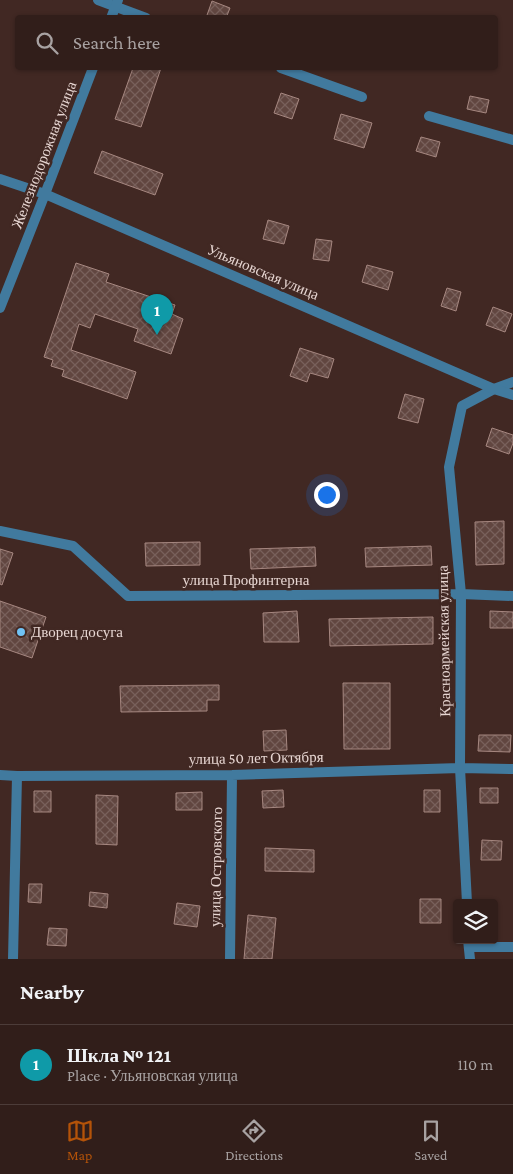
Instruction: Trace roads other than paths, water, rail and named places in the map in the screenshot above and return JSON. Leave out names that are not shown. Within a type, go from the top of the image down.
[{"type":"street","points":[[98,0],[117,3],[140,15]]},
{"type":"street","points":[[113,15],[117,3]]},
{"type":"street","name":"Железнодорожная улица","points":[[0,308],[92,70]]},
{"type":"street","points":[[286,70],[362,98]]},
{"type":"street","points":[[429,116],[513,140]]},
{"type":"street","name":"Ульяновская улица","points":[[0,179],[45,194],[494,389],[513,395]]},
{"type":"street","name":"Красноармейская улица","points":[[466,899],[460,768],[461,594],[449,467],[462,406],[494,389],[513,382]]},
{"type":"street","name":"улица Профинтерна","points":[[0,531],[73,546],[128,596],[461,594],[513,596]]},
{"type":"street","name":"улица 50 лет Октября","points":[[0,775],[232,775],[460,768],[513,769]]},
{"type":"street","name":"улица Островского","points":[[230,959],[232,775]]},
{"type":"street","points":[[13,959],[17,776]]},
{"type":"street","points":[[470,959],[468,944],[513,947]]},
{"type":"place","name":"Шкла № 121","points":[[157,335]]},
{"type":"place","name":"Дворец досуга","points":[[21,632]]}]
